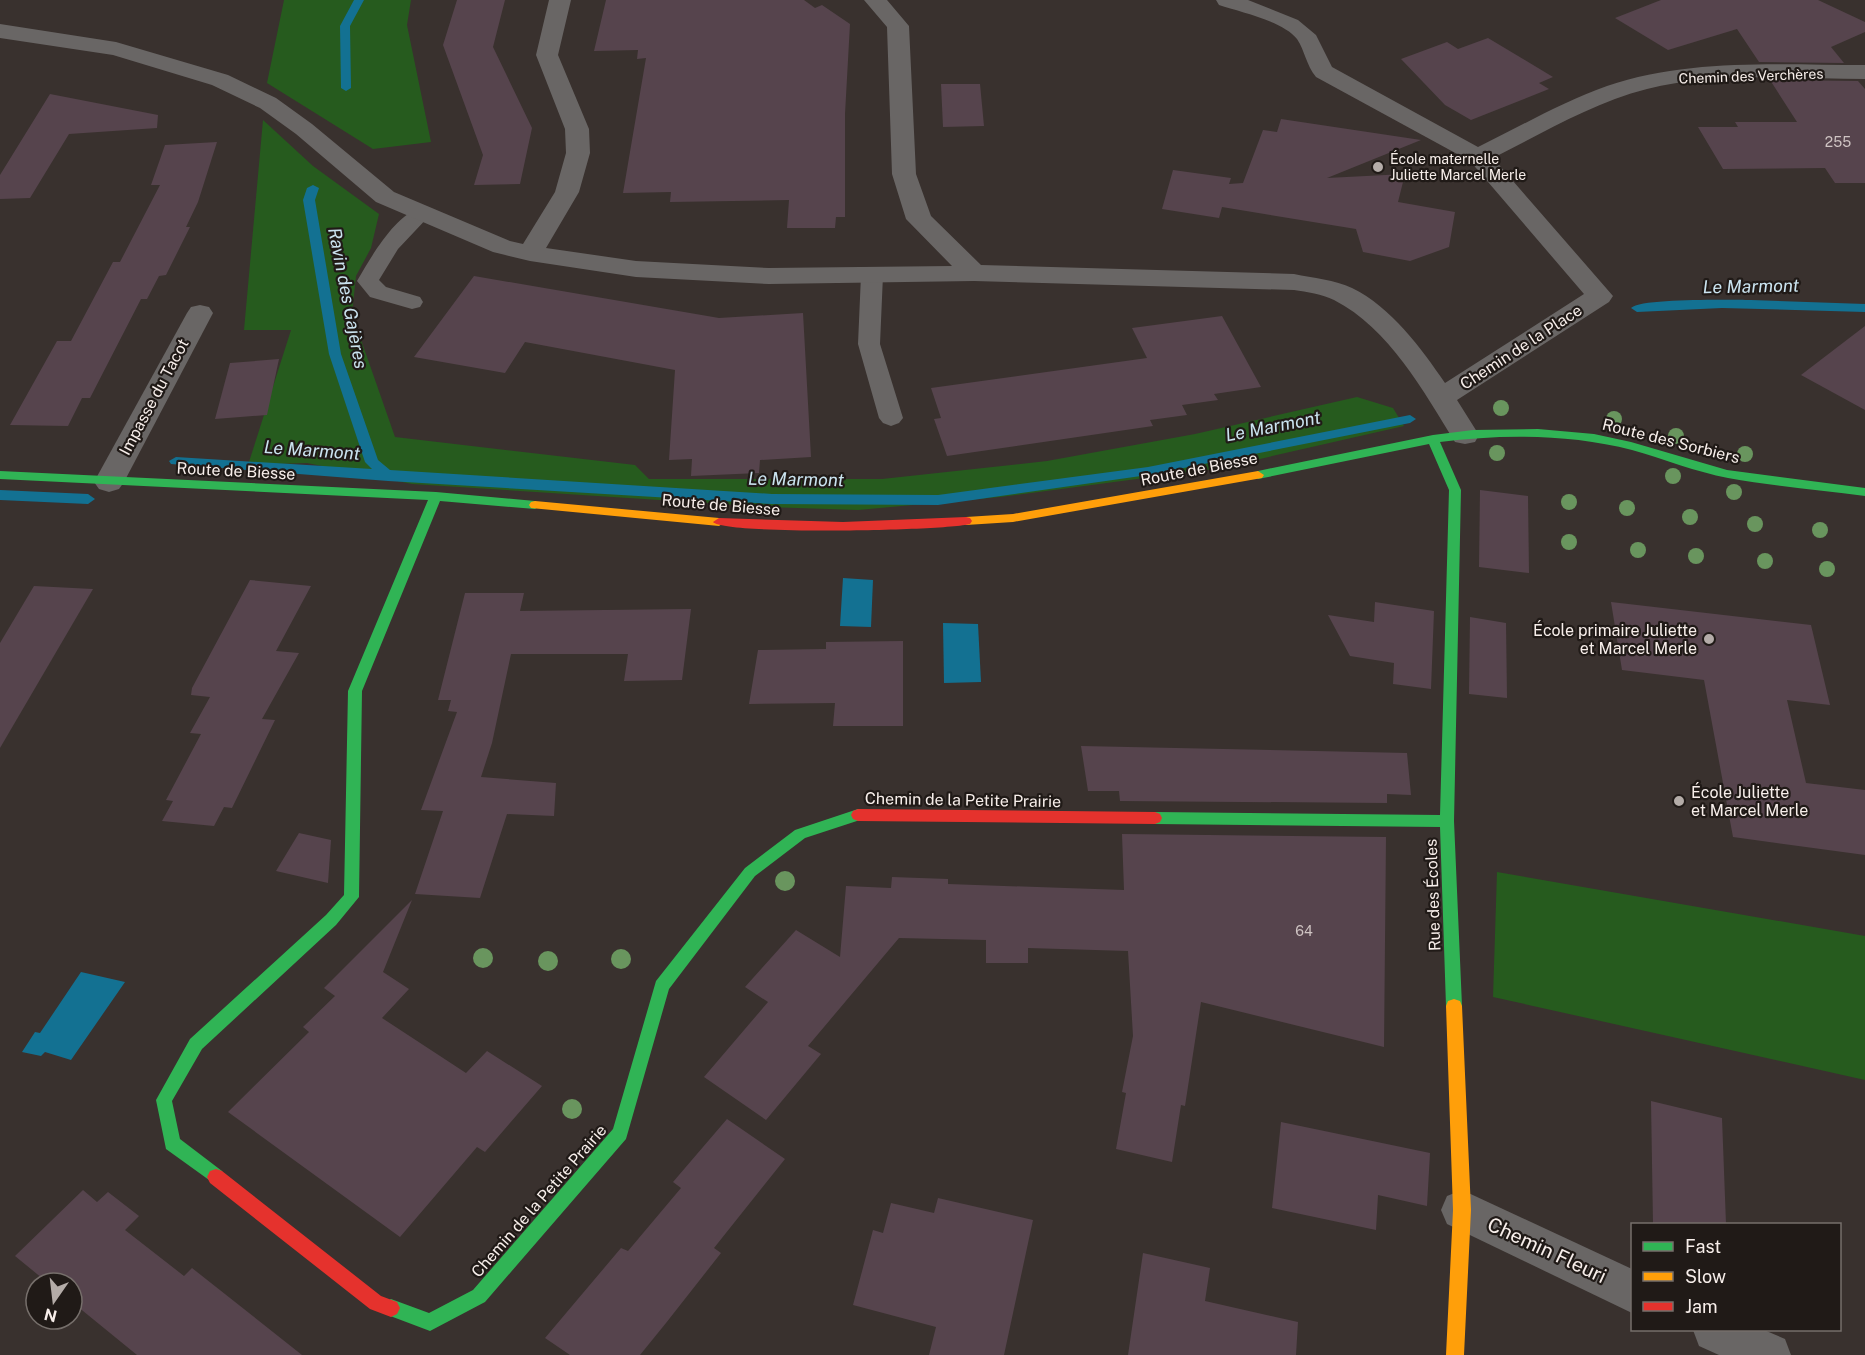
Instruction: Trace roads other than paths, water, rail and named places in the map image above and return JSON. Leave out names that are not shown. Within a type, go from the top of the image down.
[{"type":"street","points":[[530,253],[567,192],[578,153],[577,129],[547,55],[560,0]]},
{"type":"street","points":[[875,0],[898,26],[904,174],[919,219],[974,273]]},
{"type":"street","points":[[1227,0],[1301,29],[1311,46],[1315,64],[1324,72],[1478,156]]},
{"type":"street","points":[[0,31],[116,49],[220,80],[268,103],[304,129],[385,197],[502,247],[530,253],[636,269],[769,276],[974,273],[1294,282],[1324,287],[1344,294],[1382,321],[1441,398],[1465,435]]},
{"type":"street","name":"Chemin des Verchères","points":[[1478,156],[1614,91],[1660,79],[1724,74],[1865,72]]},
{"type":"street","name":"Chemin de la Place","points":[[1441,398],[1600,296],[1478,156]]},
{"type":"street","name":"Impasse du Tacot","points":[[109,482],[200,313]]},
{"type":"street","name":"Route des Sorbiers","points":[[1433,439],[1465,435],[1538,433],[1594,438],[1631,446],[1726,474],[1865,492]]},
{"type":"street","name":"Route de Biesse","points":[[0,475],[436,496],[778,527],[867,528],[1013,518],[1207,485],[1433,439]]},
{"type":"street","name":"Rue des Écoles","points":[[1433,439],[1455,490],[1447,821],[1462,1210],[1455,1355]]},
{"type":"street","name":"Chemin de la Petite Prairie","points":[[436,496],[355,691],[351,897],[331,920],[196,1044],[164,1101],[172,1143],[376,1303],[430,1322],[479,1296],[620,1133],[662,986],[750,872],[800,834],[857,815],[1447,821]]},
{"type":"street","name":"Chemin Fleuri","points":[[1462,1210],[1631,1291]]},
{"type":"street","points":[[1719,1331],[1769,1355]]},
{"type":"lane","points":[[412,302],[378,292],[368,281],[384,251],[404,227],[421,214]]},
{"type":"lane","points":[[872,275],[869,344],[891,418]]},
{"type":"water","points":[[843,578],[873,580],[871,627],[840,626]]},
{"type":"water","points":[[943,623],[978,624],[981,682],[944,683]]},
{"type":"water","points":[[81,972],[125,982],[71,1060],[45,1052],[41,1056],[22,1052],[35,1032],[40,1033]]},
{"type":"waterway","name":"Ravin des Gajères","points":[[346,88],[345,26],[359,0]]},
{"type":"waterway","name":"Ravin des Gajères","points":[[313,188],[309,200],[335,354],[372,462],[386,474]]},
{"type":"waterway","name":"Le Marmont","points":[[1637,308],[1722,304],[1865,308]]},
{"type":"waterway","name":"Le Marmont","points":[[386,474],[772,499],[938,500],[1148,471],[1410,419]]},
{"type":"waterway","name":"Le Marmont","points":[[176,461],[386,474]]},
{"type":"waterway","name":"Le Marmont","points":[[0,495],[88,499]]},
{"type":"place","name":"École maternelle Juliette Marcel Merle","points":[[1378,167]]},
{"type":"place","name":"École primaire Juliette et Marcel Merle","points":[[1709,639]]},
{"type":"place","name":"École Juliette et Marcel Merle","points":[[1679,801]]}]
